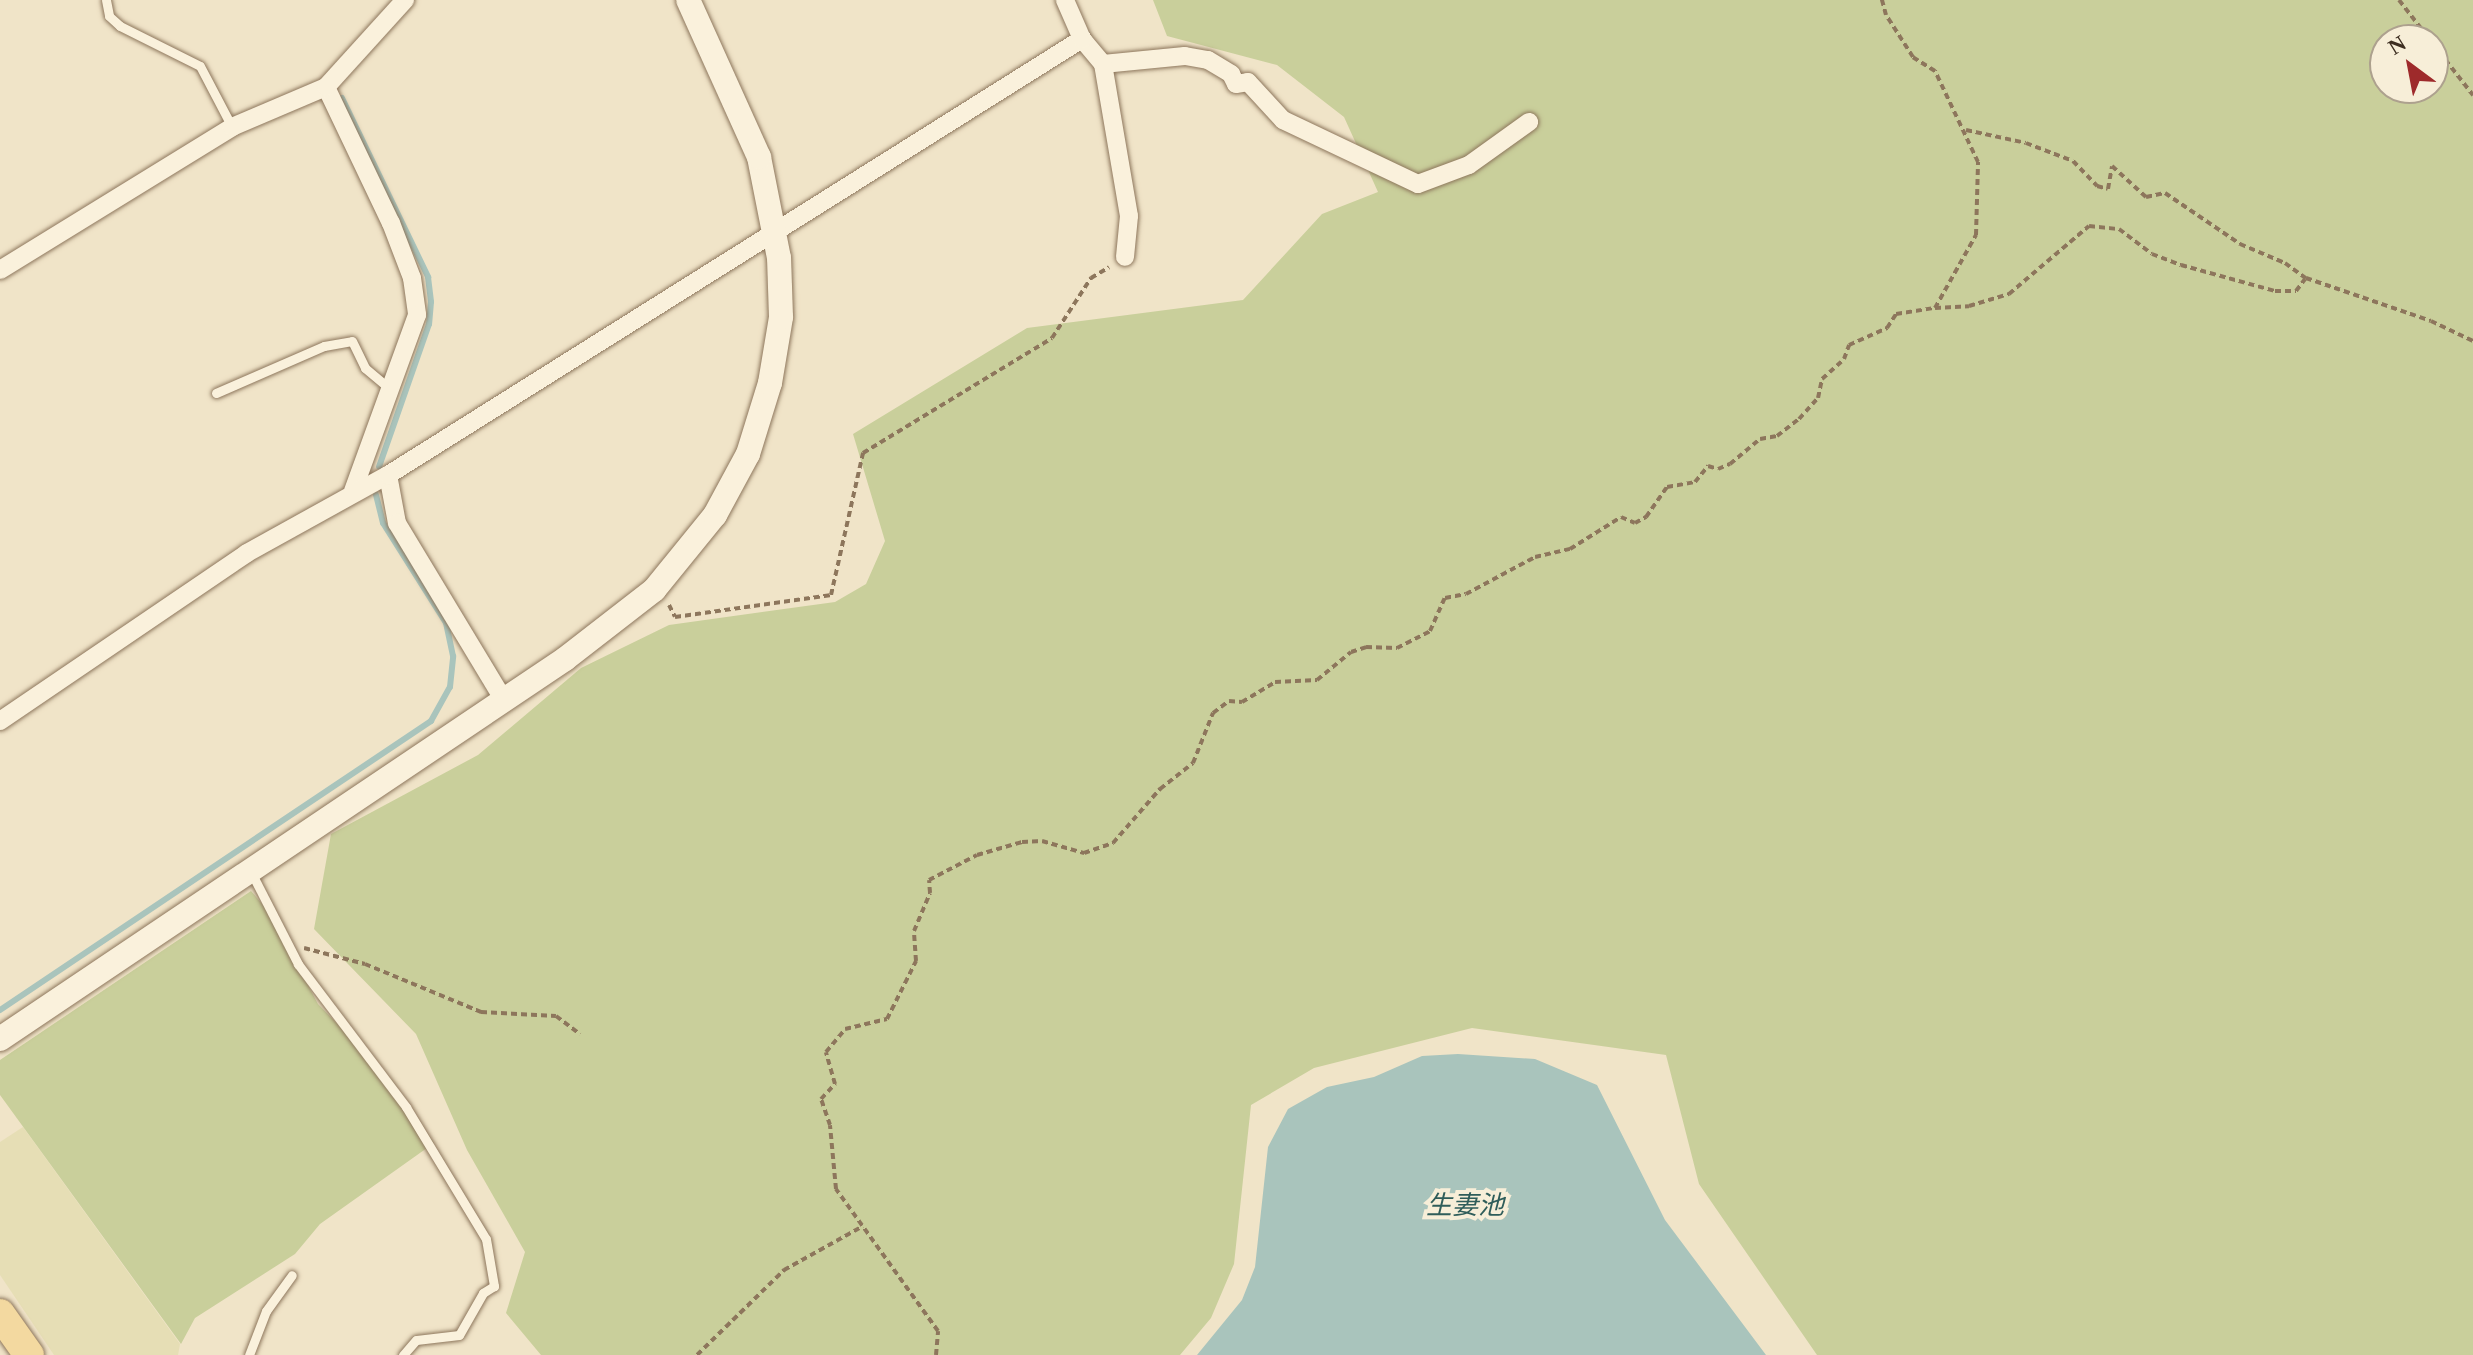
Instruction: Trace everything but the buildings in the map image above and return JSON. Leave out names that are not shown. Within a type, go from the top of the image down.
[{"type":"main road","points":[[0,1314],[29,1355]]},
{"type":"street","points":[[0,270],[232,127],[326,87],[405,0]]},
{"type":"street","points":[[0,1039],[565,659],[654,590],[698,540],[734,485],[757,431],[777,348],[781,286],[776,230],[759,157],[738,103],[688,0]]},
{"type":"street","points":[[1065,0],[1082,39],[1103,64],[1129,216],[1125,257]]},
{"type":"street","points":[[0,721],[247,553],[353,491],[388,475],[1082,39]]},
{"type":"street","points":[[1103,64],[1185,56],[1208,60],[1231,74],[1239,93],[1248,82],[1283,120],[1320,142],[1418,184],[1469,165],[1529,122]]},
{"type":"street","points":[[326,87],[412,278],[417,315],[353,491]]},
{"type":"street","points":[[388,475],[397,523],[503,699]]},
{"type":"lane","points":[[106,0],[109,16],[120,26],[200,66],[232,127]]},
{"type":"lane","points":[[216,393],[271,373],[324,346],[352,341],[365,368],[391,390]]},
{"type":"lane","points":[[250,869],[298,964],[406,1107],[486,1239],[493,1260],[494,1286],[483,1293],[459,1335],[416,1340],[403,1355]]},
{"type":"lane","points":[[249,1355],[266,1311],[292,1275]]},
{"type":"path","points":[[1882,0],[1886,15],[1913,57],[1935,71],[1953,115],[1966,130],[1978,162],[1976,235],[1935,308]]},
{"type":"path","points":[[2399,0],[2417,24]]},
{"type":"path","points":[[2449,65],[2473,95]]},
{"type":"path","points":[[1966,130],[2026,143],[2073,161],[2097,186],[2108,189],[2112,166],[2146,197],[2165,193],[2240,244],[2285,263],[2306,278],[2431,321],[2473,341]]},
{"type":"path","points":[[936,1355],[938,1331],[836,1189],[830,1125],[821,1099],[835,1084],[826,1052],[845,1029],[887,1019],[916,961],[914,931],[930,893],[929,880],[977,855],[1022,842],[1042,841],[1084,853],[1113,843],[1160,789],[1193,763],[1213,713],[1229,701],[1242,702],[1275,682],[1317,680],[1351,652],[1366,647],[1397,648],[1430,631],[1445,598],[1466,594],[1535,557],[1570,549],[1621,517],[1635,523],[1646,517],[1667,487],[1695,482],[1708,466],[1718,469],[1730,464],[1760,439],[1777,436],[1799,419],[1818,398],[1822,379],[1844,359],[1849,345],[1887,328],[1896,314],[1969,306],[2009,294],[2089,226],[2119,229],[2152,254],[2275,291],[2296,291],[2306,278]]},
{"type":"path","points":[[665,598],[675,617],[831,595],[863,453],[1052,338],[1091,278],[1125,257]]},
{"type":"path","points":[[287,942],[365,964],[481,1012],[556,1016],[580,1034]]},
{"type":"path","points":[[697,1355],[784,1270],[863,1226]]},
{"type":"shaded area","points":[[23,1127],[180,1344],[178,1355],[54,1355],[0,1275],[0,1142]]},
{"type":"green space","points":[[1153,0],[2473,0],[2473,1355],[1817,1355],[1699,1184],[1666,1055],[1472,1028],[1314,1068],[1251,1105],[1234,1264],[1211,1318],[1180,1355],[541,1355],[506,1313],[525,1252],[467,1150],[416,1034],[314,929],[331,834],[478,755],[581,668],[669,625],[835,602],[866,584],[885,541],[853,434],[1027,328],[1243,300],[1322,214],[1378,192],[1344,117],[1277,65],[1167,36]]},
{"type":"green space","points":[[251,891],[269,912],[318,1004],[392,1080],[434,1143],[320,1224],[295,1254],[195,1318],[181,1344],[0,1095],[0,1060]]},
{"type":"water","name":"生妻池","points":[[1458,1054],[1535,1059],[1597,1085],[1665,1220],[1766,1355],[1197,1355],[1242,1300],[1255,1267],[1268,1147],[1288,1109],[1327,1087],[1374,1077],[1422,1056]]},
{"type":"waterway","points":[[342,98],[428,277],[431,302],[429,324],[379,467]]},
{"type":"waterway","points":[[0,1010],[431,721],[450,687],[453,656],[446,623],[383,523],[376,495]]}]
